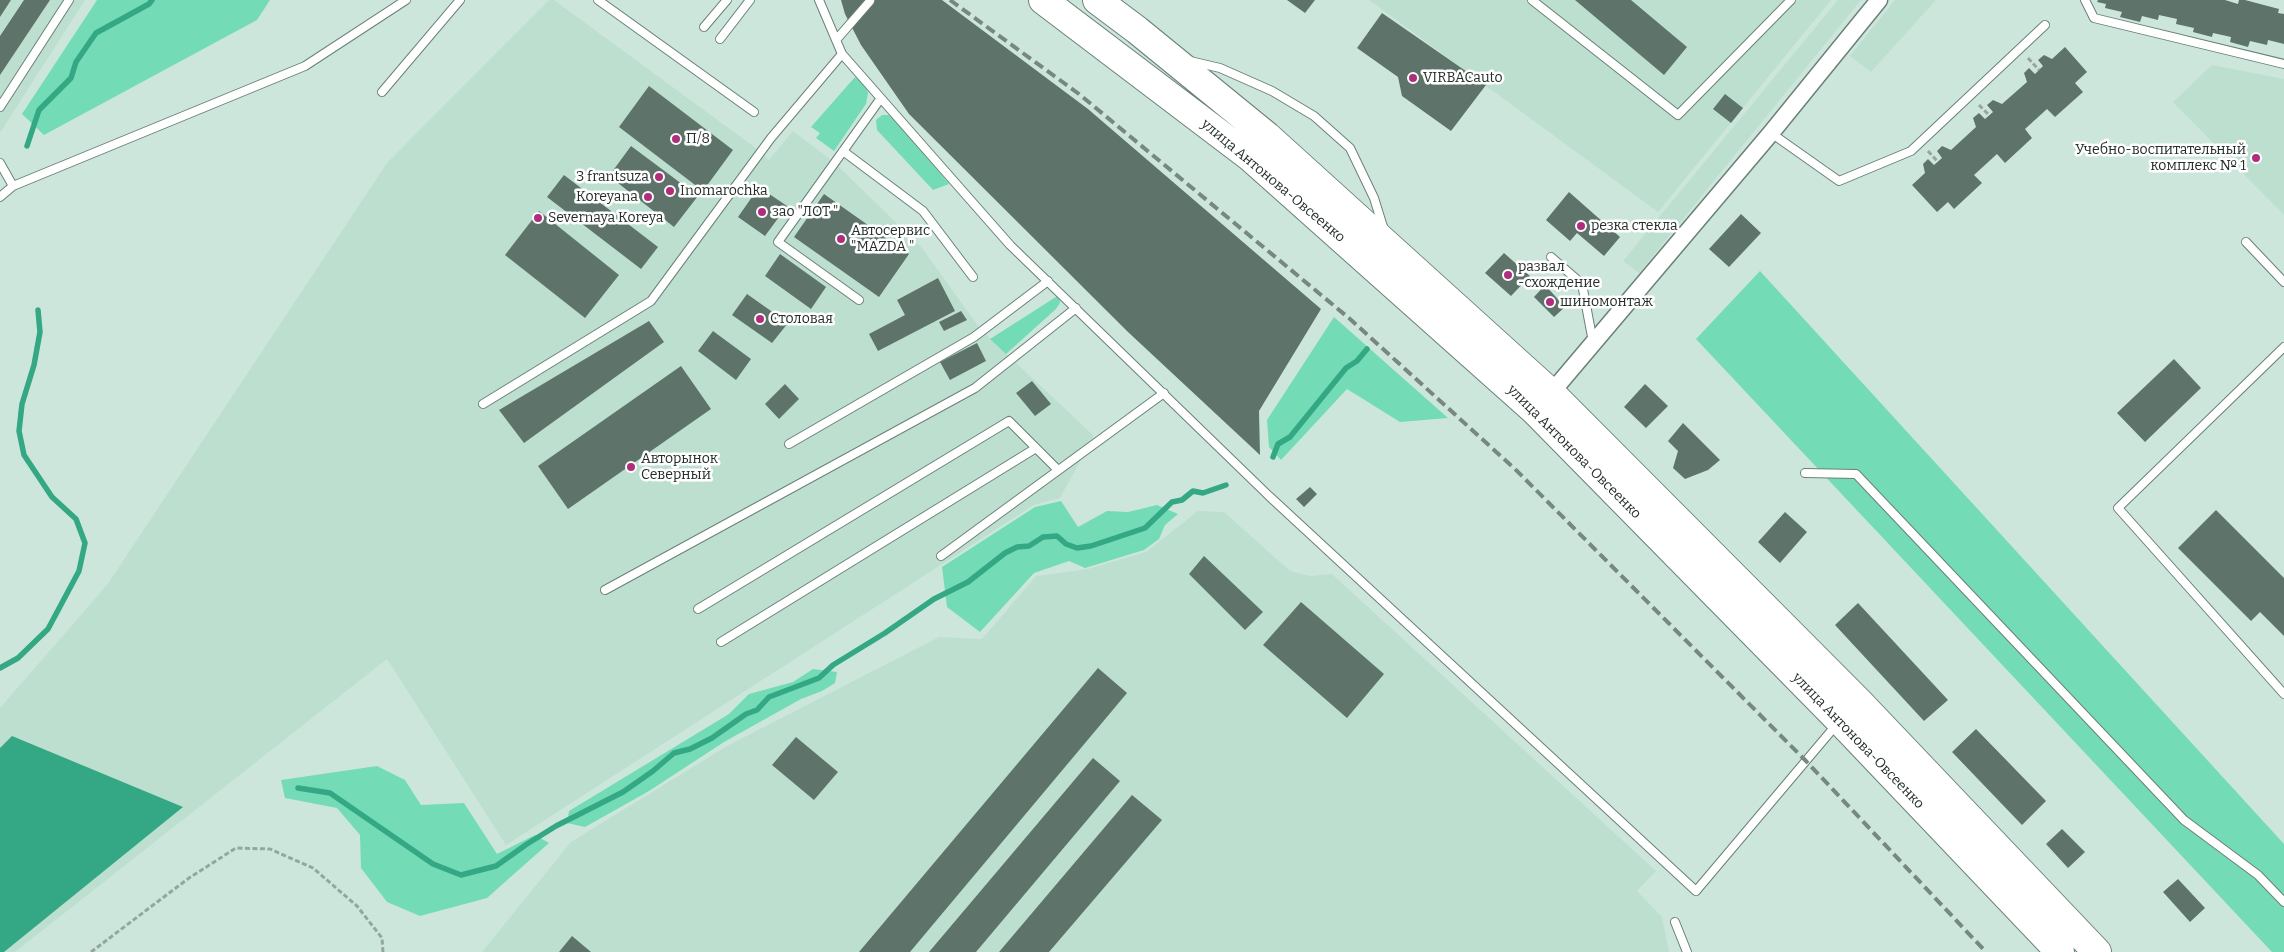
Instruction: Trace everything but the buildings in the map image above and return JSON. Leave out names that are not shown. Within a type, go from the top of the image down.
[{"type":"highway","name":"улица Антонова-Овсеенко","points":[[1043,0],[1250,157],[1534,410],[2097,952]]},
{"type":"highway","name":"улица Антонова-Овсеенко","points":[[1097,0],[1267,136],[1551,393],[1849,712],[2060,952]]},
{"type":"street","points":[[1551,393],[1771,133],[1880,0]]},
{"type":"lane","points":[[0,107],[69,0]]},
{"type":"lane","points":[[0,197],[13,186],[305,66],[406,0]]},
{"type":"lane","points":[[382,92],[460,0]]},
{"type":"lane","points":[[598,0],[754,112]]},
{"type":"lane","points":[[704,27],[727,0]]},
{"type":"lane","points":[[720,39],[750,0]]},
{"type":"lane","points":[[819,0],[842,54],[1010,245],[1269,496],[1696,891],[1849,712]]},
{"type":"lane","points":[[1532,0],[1678,115],[1791,0]]},
{"type":"lane","points":[[2085,0],[2094,18],[2284,64]]},
{"type":"lane","points":[[836,40],[870,1]]},
{"type":"lane","points":[[1771,133],[1839,182],[1911,151],[2045,25]]},
{"type":"lane","points":[[483,404],[651,301],[771,138],[842,54]]},
{"type":"lane","points":[[1168,56],[1220,68],[1272,91],[1314,116],[1350,148],[1374,198],[1389,246]]},
{"type":"lane","points":[[859,300],[778,242],[881,98]]},
{"type":"lane","points":[[843,151],[923,212],[973,277]]},
{"type":"lane","points":[[0,162],[13,186]]},
{"type":"lane","points":[[2246,242],[2284,282]]},
{"type":"lane","points":[[1551,257],[1582,284],[1593,342]]},
{"type":"lane","points":[[789,444],[974,337],[1048,281]]},
{"type":"lane","points":[[605,590],[975,388],[1076,308]]},
{"type":"lane","points":[[2284,347],[2118,508],[2284,694]]},
{"type":"lane","points":[[941,556],[1164,394]]},
{"type":"lane","points":[[698,609],[1009,421],[1058,470]]},
{"type":"lane","points":[[721,642],[1036,448]]},
{"type":"lane","points":[[1805,473],[1856,474],[2184,820],[2258,874],[2284,902]]},
{"type":"lane","points":[[1675,922],[1687,952]]},
{"type":"path","points":[[91,952],[189,878],[236,848],[270,849],[313,868],[356,906],[382,938],[383,952]]},
{"type":"shaded area","points":[[0,0],[85,0],[0,133]]},
{"type":"shaded area","points":[[97,0],[270,0],[257,20],[44,135],[22,114]]},
{"type":"shaded area","name":"Авторынок Северный","points":[[549,0],[554,0],[753,146],[769,160],[793,131],[835,163],[922,248],[981,330],[1094,436],[1060,498],[1034,505],[506,845],[387,659],[15,952],[0,952],[0,708],[107,585],[387,163]]},
{"type":"shaded area","points":[[1369,0],[1831,0],[1658,212]]},
{"type":"shaded area","points":[[1838,0],[1861,0],[1639,273],[1623,261]]},
{"type":"shaded area","points":[[1895,0],[1936,0],[1871,72],[1850,56]]},
{"type":"shaded area","name":"Учебно-воспитательный комплекс № 1","points":[[2212,65],[2284,79],[2284,215],[2173,102]]},
{"type":"shaded area","points":[[855,77],[865,84],[868,93],[866,104],[834,151],[816,138],[820,133],[811,127]]},
{"type":"shaded area","points":[[882,115],[889,115],[897,121],[949,184],[933,190],[877,130],[876,120]]},
{"type":"shaded area","points":[[1760,271],[2284,844],[2284,952],[2272,952],[1696,339]]},
{"type":"shaded area","points":[[1059,295],[1060,303],[1056,309],[1006,354],[990,339]]},
{"type":"shaded area","points":[[1334,317],[1448,418],[1400,422],[1347,389],[1281,460],[1269,447],[1267,420]]},
{"type":"shaded area","points":[[1061,501],[1078,527],[1107,511],[1128,512],[1157,505],[1178,514],[1165,525],[1159,539],[1144,550],[1085,568],[1069,561],[1034,573],[980,632],[947,607],[942,567],[1035,507]]},
{"type":"shaded area","points":[[1198,511],[1224,512],[1290,571],[1310,576],[1332,574],[1656,871],[1637,891],[1662,917],[1669,952],[482,952],[571,842],[727,746],[939,637],[982,639],[1036,576],[1088,569],[1146,552]]},
{"type":"shaded area","points":[[813,669],[837,672],[835,683],[822,691],[801,699],[724,742],[649,791],[585,827],[567,823],[569,811],[729,714],[749,694],[793,682]]},
{"type":"shaded area","points":[[12,736],[183,807],[4,952],[0,952],[0,748]]},
{"type":"shaded area","points":[[377,766],[405,780],[421,805],[464,803],[497,854],[535,835],[549,843],[487,898],[420,916],[387,902],[361,868],[360,835],[337,808],[285,798],[281,780]]},
{"type":"waterway","points":[[27,146],[39,110],[71,78],[76,62],[96,33],[149,4],[152,0]]},
{"type":"waterway","points":[[0,668],[18,658],[48,629],[79,571],[85,543],[76,519],[52,497],[24,455],[19,431],[22,404],[34,365],[40,332],[38,310]]},
{"type":"waterway","points":[[1273,457],[1278,444],[1290,437],[1346,368],[1357,361],[1367,349]]},
{"type":"waterway","points":[[298,788],[330,793],[433,864],[461,875],[496,866],[556,826],[623,792],[653,771],[674,753],[690,749],[712,738],[746,714],[757,710],[769,697],[819,678],[833,665],[885,633],[934,599],[968,582],[1005,553],[1017,547],[1029,546],[1043,537],[1057,536],[1066,544],[1077,548],[1091,546],[1145,528],[1172,502],[1182,500],[1193,491],[1203,493],[1226,485]]},
{"type":"railway","points":[[950,0],[1079,94],[1350,319],[1515,469],[1806,761],[1986,952]]},
{"type":"place","name":"VIRBACauto","points":[[1413,78]]},
{"type":"place","name":"П/8","points":[[676,139]]},
{"type":"place","name":"Учебно-воспитательный комплекс № 1","points":[[2256,158]]},
{"type":"place","name":"3 frantsuza","points":[[659,177]]},
{"type":"place","name":"Inomarochka","points":[[670,191]]},
{"type":"place","name":"Koreyana","points":[[648,197]]},
{"type":"place","name":"зао \"ЛОТ \"","points":[[762,212]]},
{"type":"place","name":"Severnaya Koreya","points":[[538,218]]},
{"type":"place","name":"резка стекла","points":[[1581,226]]},
{"type":"place","name":"Автосервис \"MAZDA \"","points":[[841,239]]},
{"type":"place","name":"развал -схождение","points":[[1508,275]]},
{"type":"place","name":"шиномонтаж","points":[[1550,302]]},
{"type":"place","name":"Столовая","points":[[760,319]]},
{"type":"place","name":"Авторынок Северный","points":[[631,467]]}]
